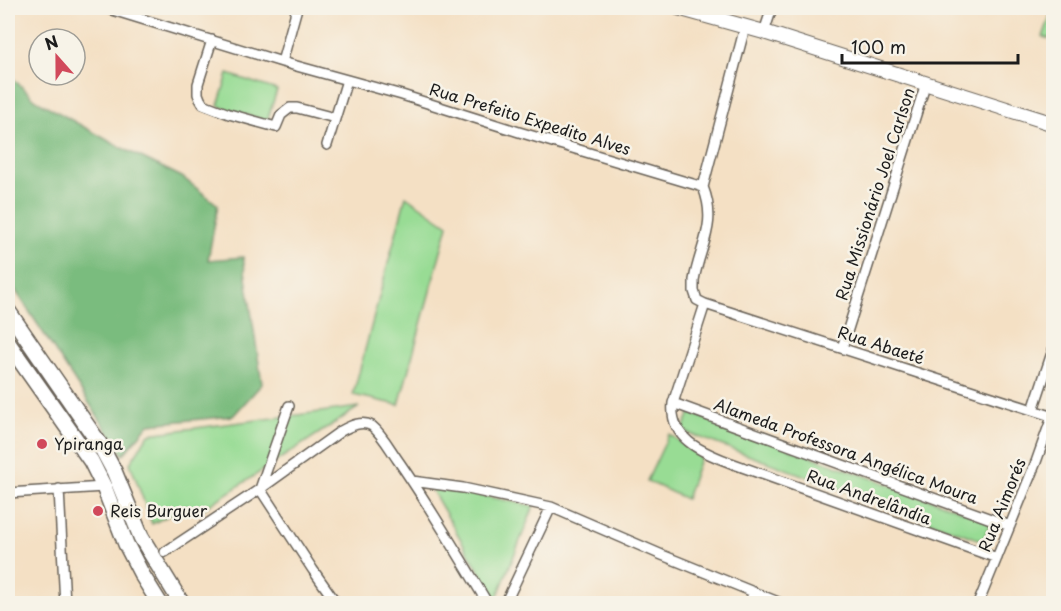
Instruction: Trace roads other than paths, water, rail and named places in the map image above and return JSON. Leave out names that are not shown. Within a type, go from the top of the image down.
[{"type":"main road","points":[[678,8],[764,32],[1053,124]]},
{"type":"main road","points":[[9,316],[103,450],[141,537],[182,603]]},
{"type":"main road","points":[[8,343],[91,461],[104,487],[126,544],[160,603]]},
{"type":"street","name":"Rua Prefeito Expedito Alves","points":[[106,8],[282,62],[402,95],[703,188]]},
{"type":"street","points":[[282,62],[297,8]]},
{"type":"street","points":[[764,32],[772,8]]},
{"type":"street","points":[[673,403],[702,302],[694,291],[693,280],[710,219],[708,198],[703,188],[745,27]]},
{"type":"street","points":[[212,40],[198,84],[198,94],[203,104],[276,127],[280,115],[290,108],[335,118]]},
{"type":"street","points":[[327,145],[347,80]]},
{"type":"street","name":"Rua Missionário Joel Carlson","points":[[842,348],[926,83]]},
{"type":"street","name":"Rua Abaeté","points":[[702,302],[1053,417]]},
{"type":"street","points":[[1033,410],[1053,347]]},
{"type":"street","name":"Rua Andrelândia","points":[[673,403],[673,420],[679,431],[699,450],[997,558]]},
{"type":"street","name":"Alameda Professora Angélica Moura","points":[[673,403],[1010,526]]},
{"type":"street","points":[[260,489],[289,406]]},
{"type":"street","name":"Rua Aimorés","points":[[978,603],[1053,417]]},
{"type":"street","points":[[165,552],[342,431],[349,427],[366,424],[371,426],[384,441],[412,481],[488,603]]},
{"type":"street","points":[[412,481],[463,488],[551,507],[783,603]]},
{"type":"street","points":[[8,493],[104,487]]},
{"type":"street","points":[[59,489],[65,603]]},
{"type":"street","points":[[260,489],[337,603]]},
{"type":"street","points":[[505,603],[551,507]]},
{"type":"street","points":[[749,603],[754,592]]},
{"type":"place","name":"Ypiranga","points":[[42,444]]},
{"type":"place","name":"Reis Burguer","points":[[98,511]]}]
